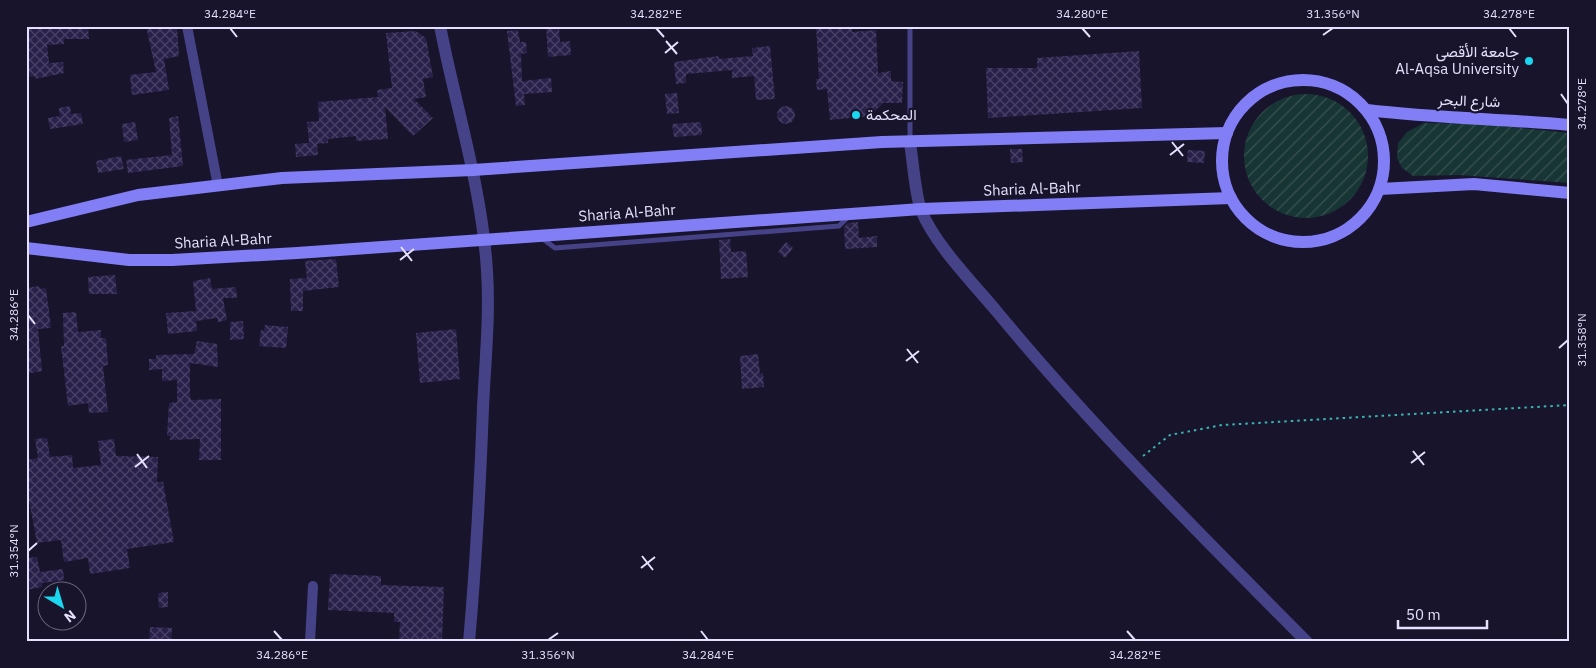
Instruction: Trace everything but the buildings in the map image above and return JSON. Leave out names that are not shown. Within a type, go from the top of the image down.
[{"type":"main road","points":[[1295,81],[1327,83],[1349,94],[1367,110],[1380,135],[1385,162],[1380,189],[1366,213],[1346,230],[1321,240],[1297,242],[1268,235],[1246,220],[1231,198],[1223,177],[1222,155],[1227,133],[1239,111],[1257,94],[1279,84],[1295,81]]},
{"type":"main road","name":"شارع البحر","points":[[1367,110],[1414,116],[1500,118],[1570,126]]},
{"type":"main road","points":[[26,222],[138,195],[282,178],[473,170],[882,142],[1227,133]]},
{"type":"main road","points":[[1380,189],[1474,184],[1570,193]]},
{"type":"main road","name":"Sharia Al-Bahr","points":[[26,248],[128,260],[172,260],[297,253],[921,209],[1231,198]]},
{"type":"street","points":[[187,26],[218,186]]},
{"type":"street","points":[[440,26],[452,89],[473,170],[487,271],[487,316],[476,559],[469,642]]},
{"type":"street","points":[[910,142],[921,209],[941,243],[1017,336],[1133,464],[1307,642]]},
{"type":"street","points":[[310,642],[313,586]]},
{"type":"lane","points":[[910,26],[910,142]]},
{"type":"path","points":[[1133,464],[1170,436],[1222,426],[1570,405]]},
{"type":"green space","points":[[1306,94],[1330,98],[1350,112],[1364,132],[1368,156],[1364,180],[1350,200],[1330,214],[1306,218],[1282,214],[1262,200],[1248,180],[1244,156],[1248,132],[1262,112],[1282,98]]},
{"type":"green space","points":[[1424,123],[1483,124],[1570,133],[1570,183],[1458,175],[1413,176],[1402,168],[1397,158],[1398,143],[1407,132]]},
{"type":"place","name":"جامعة الأقصى Al-Aqsa University","points":[[1529,61]]},
{"type":"place","name":"المحكمة","points":[[856,115]]}]
